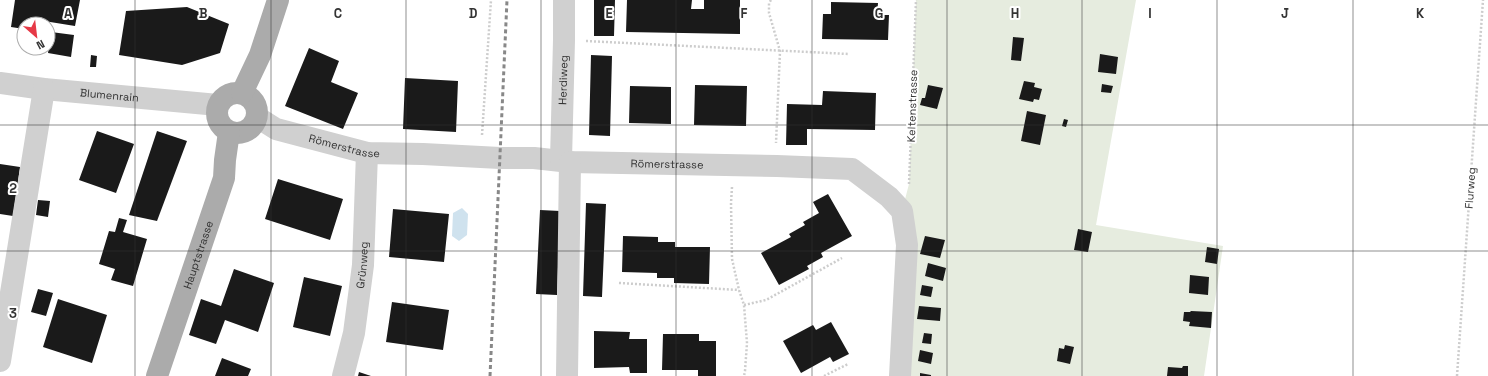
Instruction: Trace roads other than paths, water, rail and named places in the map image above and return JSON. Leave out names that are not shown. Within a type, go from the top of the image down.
[{"type":"main road","points":[[242,93],[260,55],[278,0]]},
{"type":"main road","points":[[232,93],[242,93],[251,97],[256,103],[258,117],[250,129],[236,134],[229,132],[220,124],[216,111],[218,105],[226,95],[232,93]]},
{"type":"main road","name":"Hauptstrasse","points":[[157,376],[224,178],[229,132]]},
{"type":"street","name":"Herdiweg","points":[[564,0],[567,376]]},
{"type":"street","name":"Blumenrain","points":[[0,83],[44,89],[218,105]]},
{"type":"street","points":[[0,361],[44,89]]},
{"type":"street","name":"Römerstrasse","points":[[258,117],[276,129],[367,153],[566,161],[852,169],[889,197],[902,211],[907,245],[900,376]]},
{"type":"street","name":"Grünweg","points":[[343,376],[354,333],[363,265],[367,153]]},
{"type":"water","points":[[462,208],[468,214],[467,235],[459,241],[452,236],[453,213]]},
{"type":"railway","points":[[490,376],[507,0]]}]
